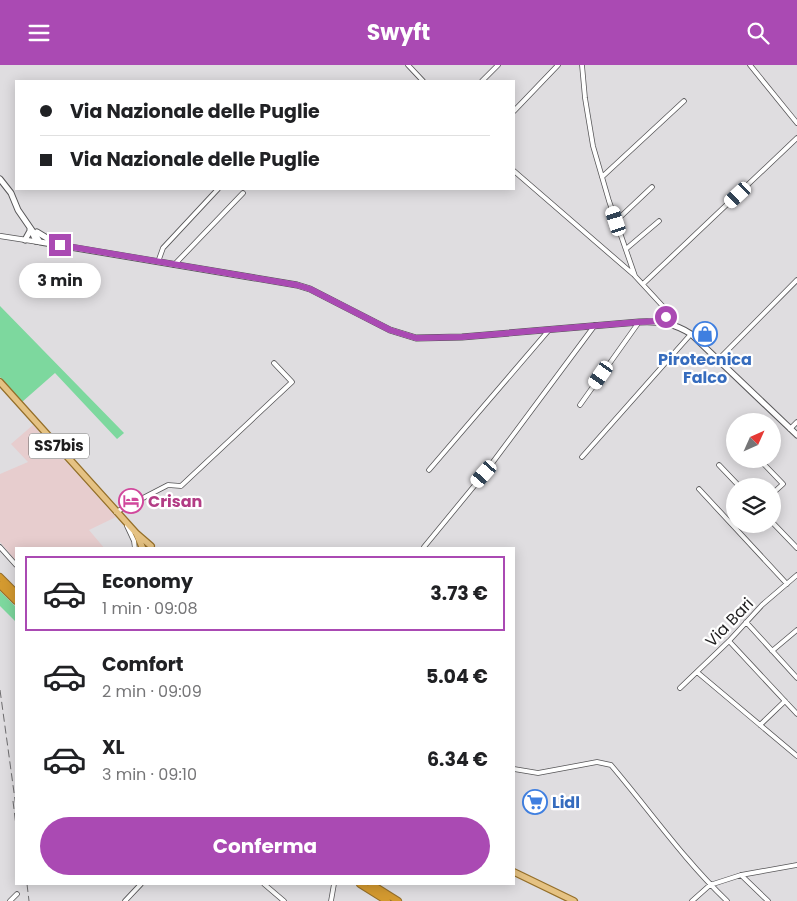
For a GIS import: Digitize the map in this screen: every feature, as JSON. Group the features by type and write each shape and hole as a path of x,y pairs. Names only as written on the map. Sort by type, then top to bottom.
{"highway":[{"path":"0,577 15,592"},
{"path":"0,585 15,600"},
{"path":"362,885 387,901"},
{"path":"373,885 398,901"}],"main road":[{"path":"0,179 11,193 18,210 38,242 303,287 390,330 416,338 462,337 659,321 678,326 691,334 797,435"},
{"path":"25,240 30,227"},
{"path":"30,227 60,245"},
{"name":"SS7bis","path":"0,382 116,512 136,533 153,547"},
{"name":"SS7bis","path":"136,533 142,547"},
{"path":"515,872 574,901"}],"street":[{"path":"408,65 422,80"},
{"path":"483,80 498,65"},
{"path":"515,110 558,65"},
{"path":"582,65 593,146 635,276"},
{"path":"750,65 797,123"},
{"path":"602,177 684,101"},
{"path":"643,284 797,138"},
{"path":"515,172 635,276 678,326"},
{"path":"616,221 652,187"},
{"path":"158,262 163,248 217,190"},
{"path":"174,265 243,193"},
{"path":"626,249 659,221"},
{"path":"0,236 38,242"},
{"path":"718,360 797,279"},
{"path":"659,321 669,316"},
{"path":"580,405 639,322"},
{"path":"424,547 484,474 595,325"},
{"path":"429,470 549,330"},
{"path":"582,457 691,334"},
{"path":"116,512 168,485 181,485 292,382 274,363"},
{"path":"790,429 797,422"},
{"path":"719,465 731,478"},
{"path":"768,468 777,478"},
{"path":"699,489 787,583"},
{"path":"122,518 132,536 135,547"},
{"path":"781,531 797,547"},
{"path":"0,547 15,564"},
{"name":"Via Bari","path":"680,688 730,641 762,605 796,577"},
{"path":"746,622 797,678"},
{"path":"772,651 797,630"},
{"path":"730,641 797,714"},
{"path":"697,672 797,756"},
{"path":"760,725 785,701"},
{"path":"515,769 538,773 597,762 611,765 710,885 727,901"},
{"path":"692,901 710,885 741,875 797,865"},
{"path":"741,875 768,901"},
{"path":"125,901 140,885"},
{"path":"265,885 284,901"},
{"path":"331,901 334,885"},
{"path":"10,901 17,894"}],"shaded area":[{"path":"33,425 116,517 89,530 103,547 15,547 15,560 0,542 0,474 28,462 11,444"}],"green space":[{"path":"0,306 124,433 117,439 55,373 22,402 0,377"},
{"path":"0,591 15,606 15,621 0,606"}],"railway":[{"path":"0,690 15,800"},
{"path":"13,801 15,818"},
{"path":"27,885 29,901"}],"place":[{"name":"Pirotecnica Falco","path":"705,334"},
{"name":"Crisan","path":"131,501"},
{"name":"Lidl","path":"535,802"}],"route":[{"path":"60,245 297,285 310,289 390,330 416,338 462,337 659,321 666,317"}]}
